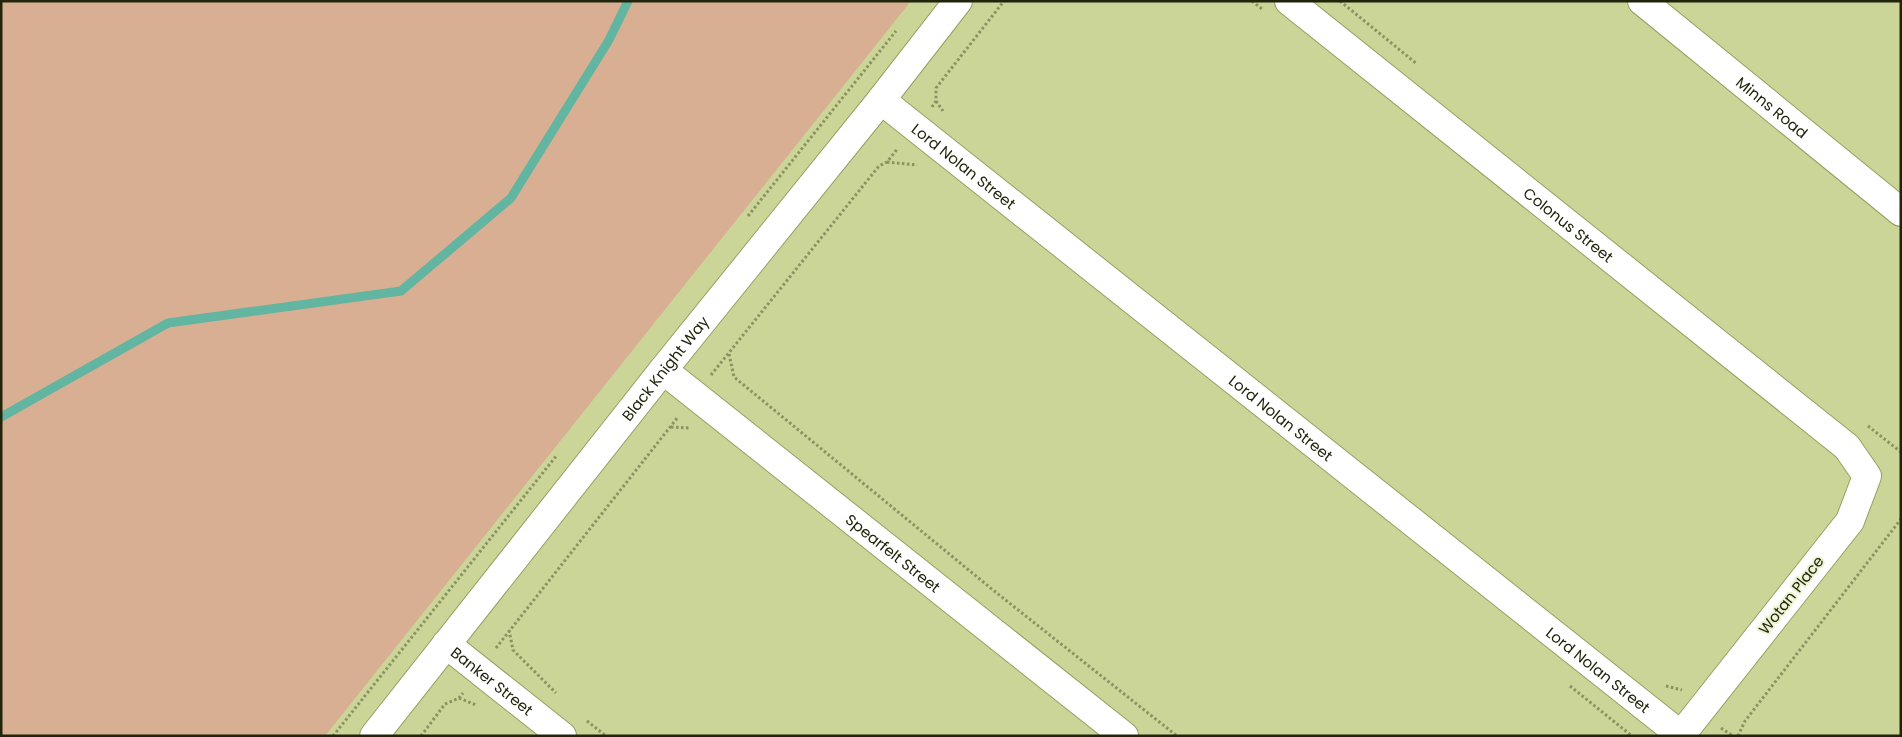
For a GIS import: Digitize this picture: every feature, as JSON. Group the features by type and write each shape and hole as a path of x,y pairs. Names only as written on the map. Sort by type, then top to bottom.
{"street":[{"name":"Black Knight Way","path":"374,736 958,1"},
{"name":"Minns Road","path":"1642,1 1901,212"},
{"name":"Colonus Street","path":"1278,7 1847,446"},
{"name":"Lord Nolan Street","path":"881,100 1681,736"},
{"name":"Spearfelt Street","path":"663,370 1124,736"},
{"name":"Wotan Place","path":"1681,736 1850,521 1867,476 1847,446"},
{"name":"Banker Street","path":"446,644 562,736"}],"path":[{"path":"946,117 936,101 936,88 1004,1"},
{"path":"1252,1 1278,7"},
{"path":"421,736 445,704 460,698 509,630 695,395 879,166 887,162 936,101"},
{"path":"729,353 734,377 993,590 1177,736"},
{"path":"1738,736 1745,721 1901,520"},
{"path":"509,630 513,650 559,696"},
{"path":"1659,685 1683,690"},
{"path":"586,720 606,736"}],"shaded area":[{"path":"1,1 911,1 325,736 1,736"}],"waterway":[{"path":"1,417 168,323 401,291 511,198 609,40 628,1"}]}
